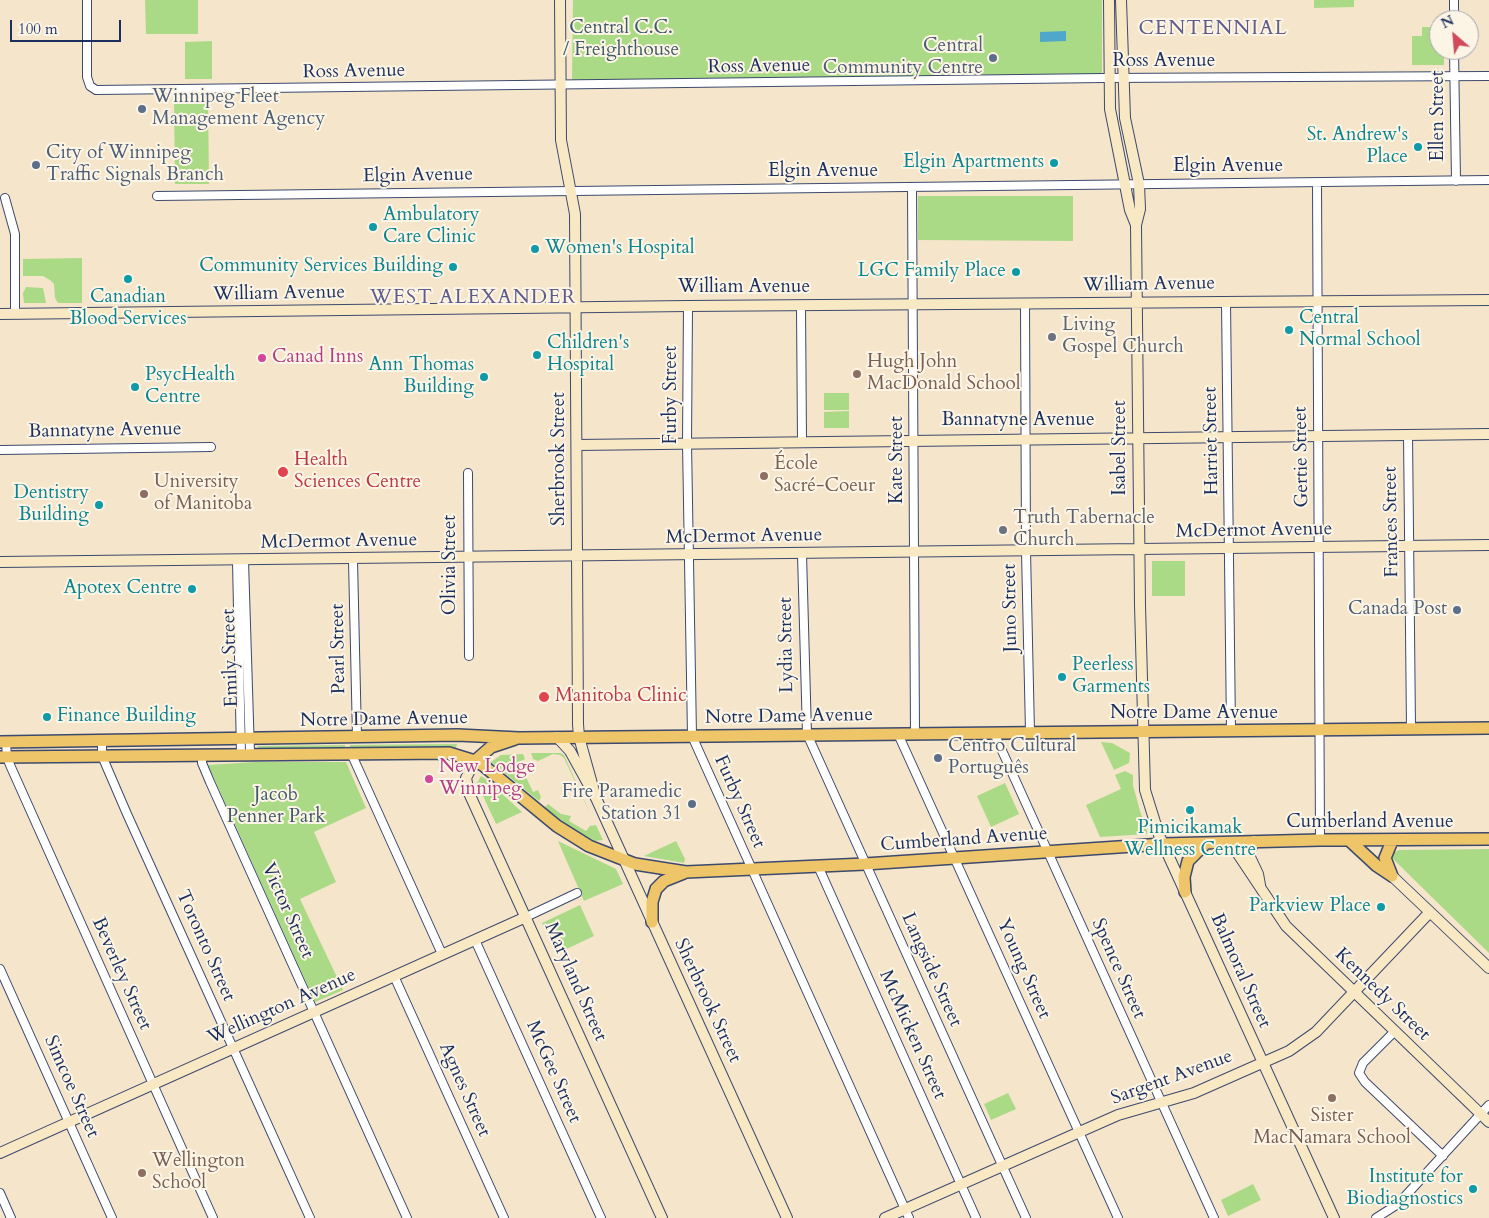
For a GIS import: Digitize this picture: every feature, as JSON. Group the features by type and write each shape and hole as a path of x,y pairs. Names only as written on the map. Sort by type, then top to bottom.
{"main road":[{"name":"Notre Dame Avenue","path":"3,742 477,735 519,738 1489,728"},
{"path":"475,761 491,747 519,738"},
{"name":"Notre Dame Avenue","path":"3,757 435,752 449,753 475,761"},
{"name":"Cumberland Avenue","path":"475,761 499,777 565,832 597,850 624,860 656,868 686,872 865,864 1164,844 1254,841 1489,839"},
{"path":"1350,840 1377,866 1392,876"},
{"path":"1392,841 1385,858 1392,876"},
{"path":"1185,892 1184,877 1188,860 1206,843"},
{"path":"652,922 652,902 658,886 668,879 686,872"}],"street":[{"name":"Ross Avenue","path":"87,0 87,77 91,87 96,90 1110,78 1489,76"},
{"name":"Sherbrook Street","path":"560,0 562,145 575,214 579,737 596,798"},
{"name":"Isabel Street","path":"1109,0 1113,131 1130,210 1136,225"},
{"name":"Isabel Street","path":"1121,0 1126,131 1139,184 1140,209 1136,225 1142,732"},
{"name":"Ellen Street","path":"1454,60 1456,181"},
{"name":"Elgin Avenue","path":"157,196 1489,180"},
{"name":"Gertie Street","path":"1317,183 1321,730 1320,840"},
{"name":"Kate Street","path":"912,187 915,733"},
{"path":"5,198 15,234 14,314"},
{"name":"William Avenue","path":"0,314 688,306 1489,300"},
{"name":"Harriet Street","path":"1226,302 1231,731"},
{"name":"Juno Street","path":"1025,304 1026,552 1030,732"},
{"name":"Furby Street","path":"688,306 692,736 907,1214"},
{"path":"801,306 802,441"},
{"name":"Frances Street","path":"1408,434 1411,728"},
{"name":"Bannatyne Avenue","path":"577,445 1489,434"},
{"name":"Bannatyne Avenue","path":"0,450 211,446"},
{"name":"Olivia Street","path":"468,473 469,656"},
{"name":"McDermot Avenue","path":"0,562 353,560 1489,545"},
{"name":"Lydia Street","path":"802,554 807,734"},
{"name":"Pearl Street","path":"353,560 357,737"},
{"name":"Emily Street","path":"241,561 246,753"},
{"name":"Spence Street","path":"994,732 1214,1218"},
{"name":"Balmoral Street","path":"1142,732 1146,799 1185,892 1334,1218"},
{"name":"Langside Street","path":"807,734 1026,1218"},
{"name":"Young Street","path":"898,734 1118,1218"},
{"name":"Sherbrook Street","path":"557,737 570,751 596,798 787,1218"},
{"name":"Toronto Street","path":"102,740 102,756 310,1218"},
{"name":"Beverley Street","path":"3,742 3,757 213,1218"},
{"path":"351,753 442,954"},
{"name":"Victor Street","path":"202,754 202,763 210,782 407,1218"},
{"name":"Maryland Street","path":"475,761 466,778 468,789 662,1218"},
{"name":"Kennedy Street","path":"1254,841 1249,855 1258,874 1260,886"},
{"name":"Kennedy Street","path":"1230,842 1260,886 1275,913 1286,926 1489,1122"},
{"name":"McMicken Street","path":"818,866 976,1218"},
{"path":"1392,876 1489,968"},
{"name":"Wellington Avenue","path":"0,1153 577,893"},
{"name":"Sargent Avenue","path":"885,1218 907,1214 960,1185 1118,1115 1162,1103 1214,1084 1302,1044 1430,912"},
{"name":"McGee Street","path":"475,940 601,1218"},
{"name":"Simcoe Street","path":"0,970 112,1218"},
{"name":"Agnes Street","path":"394,976 504,1218"},
{"path":"1394,1032 1364,1063 1359,1073 1365,1082 1443,1156"},
{"path":"1376,1218 1398,1204 1489,1105"},
{"path":"0,1193 11,1218"}],"green space":[{"path":"145,0 198,0 198,34 146,34"},
{"name":"Central C.C. / Freighthouse","path":"573,0 1102,0 1102,75 572,80"},
{"path":"1314,0 1354,0 1354,7 1314,8"},
{"path":"1422,27 1429,27 1429,60 1444,60 1444,65 1412,65 1412,36 1422,36"},
{"path":"212,41 212,79 185,79 185,42"},
{"path":"208,100 209,184 175,184 174,101"},
{"path":"918,196 1073,196 1073,241 918,240"},
{"path":"82,258 82,303 58,303 55,298 54,284 50,280 43,276 23,276 23,259"},
{"path":"26,287 43,288 46,303 24,303 23,293"},
{"path":"824,393 849,393 849,410 824,410"},
{"path":"849,411 849,428 824,428 824,412"},
{"path":"1152,561 1185,561 1185,596 1152,596"},
{"path":"1101,742 1112,743 1130,753 1129,763 1114,770"},
{"path":"457,744 456,748 350,748 350,745"},
{"path":"345,745 345,747 258,749 258,746"},
{"path":"531,753 560,753 564,755 592,818 564,758 553,754 538,761 533,759"},
{"path":"523,754 525,759 519,762 533,792 538,790 541,797 539,801 491,762 501,755"},
{"name":"Jacob Penner Park","path":"255,762 346,762 366,808 314,832 336,882 300,899 343,990 315,1002 208,765"},
{"path":"1125,771 1133,775 1133,785 1148,834 1100,837 1086,805 1121,789 1115,775"},
{"path":"481,776 522,812 496,824 477,783"},
{"path":"1005,783 1019,814 991,827 977,796"},
{"path":"548,804 561,814 571,816 569,821 586,831 590,826 596,825 603,840 595,841 575,830 546,810 545,807"},
{"path":"558,841 616,869 623,884 584,901"},
{"path":"676,841 685,859 684,863 644,856"},
{"path":"1489,849 1489,953 1392,858 1393,853 1399,850"},
{"path":"580,905 594,936 556,954 542,923"},
{"path":"1008,1093 1016,1109 991,1120 984,1104"},
{"path":"1253,1184 1261,1200 1228,1216 1221,1200"}],"water":[{"path":"1066,31 1066,41 1040,42 1040,32"}],"place":[{"name":"Central Community Centre","path":"993,58"},
{"name":"Winnipeg Fleet Management Agency","path":"142,109"},
{"name":"St. Andrew's Place","path":"1418,147"},
{"name":"Elgin Apartments","path":"1054,163"},
{"name":"City of Winnipeg Traffic Signals Branch","path":"36,165"},
{"name":"Ambulatory Care Clinic","path":"373,227"},
{"name":"Women's Hospital","path":"535,249"},
{"name":"Community Services Building","path":"453,267"},
{"name":"LGC Family Place","path":"1016,272"},
{"name":"Canadian Blood Services","path":"128,279"},
{"name":"Central Normal School","path":"1289,330"},
{"name":"Living Gospel Church","path":"1052,337"},
{"name":"Children's Hospital","path":"537,355"},
{"name":"Canad Inns","path":"262,358"},
{"name":"Hugh John MacDonald School","path":"857,374"},
{"name":"Ann Thomas Building","path":"484,377"},
{"name":"PsycHealth Centre","path":"135,387"},
{"name":"Health Sciences Centre","path":"283,472"},
{"name":"École Sacré-Coeur","path":"764,476"},
{"name":"University of Manitoba","path":"144,494"},
{"name":"Dentistry Building","path":"99,505"},
{"name":"Truth Tabernacle Church","path":"1003,530"},
{"name":"Apotex Centre","path":"192,589"},
{"name":"Canada Post","path":"1457,610"},
{"name":"Peerless Garments","path":"1062,677"},
{"name":"Manitoba Clinic","path":"544,697"},
{"name":"Finance Building","path":"47,717"},
{"name":"Centro Cultural Português","path":"938,758"},
{"name":"New Lodge Winnipeg","path":"429,779"},
{"name":"Fire Paramedic Station 31","path":"692,804"},
{"name":"Pimicikamak Wellness Centre","path":"1190,810"},
{"name":"Parkview Place","path":"1381,907"},
{"name":"Sister MacNamara School","path":"1332,1098"},
{"name":"Wellington School","path":"142,1173"},
{"name":"Institute for Biodiagnostics","path":"1473,1189"}],"district":[{"name":"CENTENNIAL","path":"1213,29"},
{"name":"WEST ALEXANDER","path":"473,298"}]}
